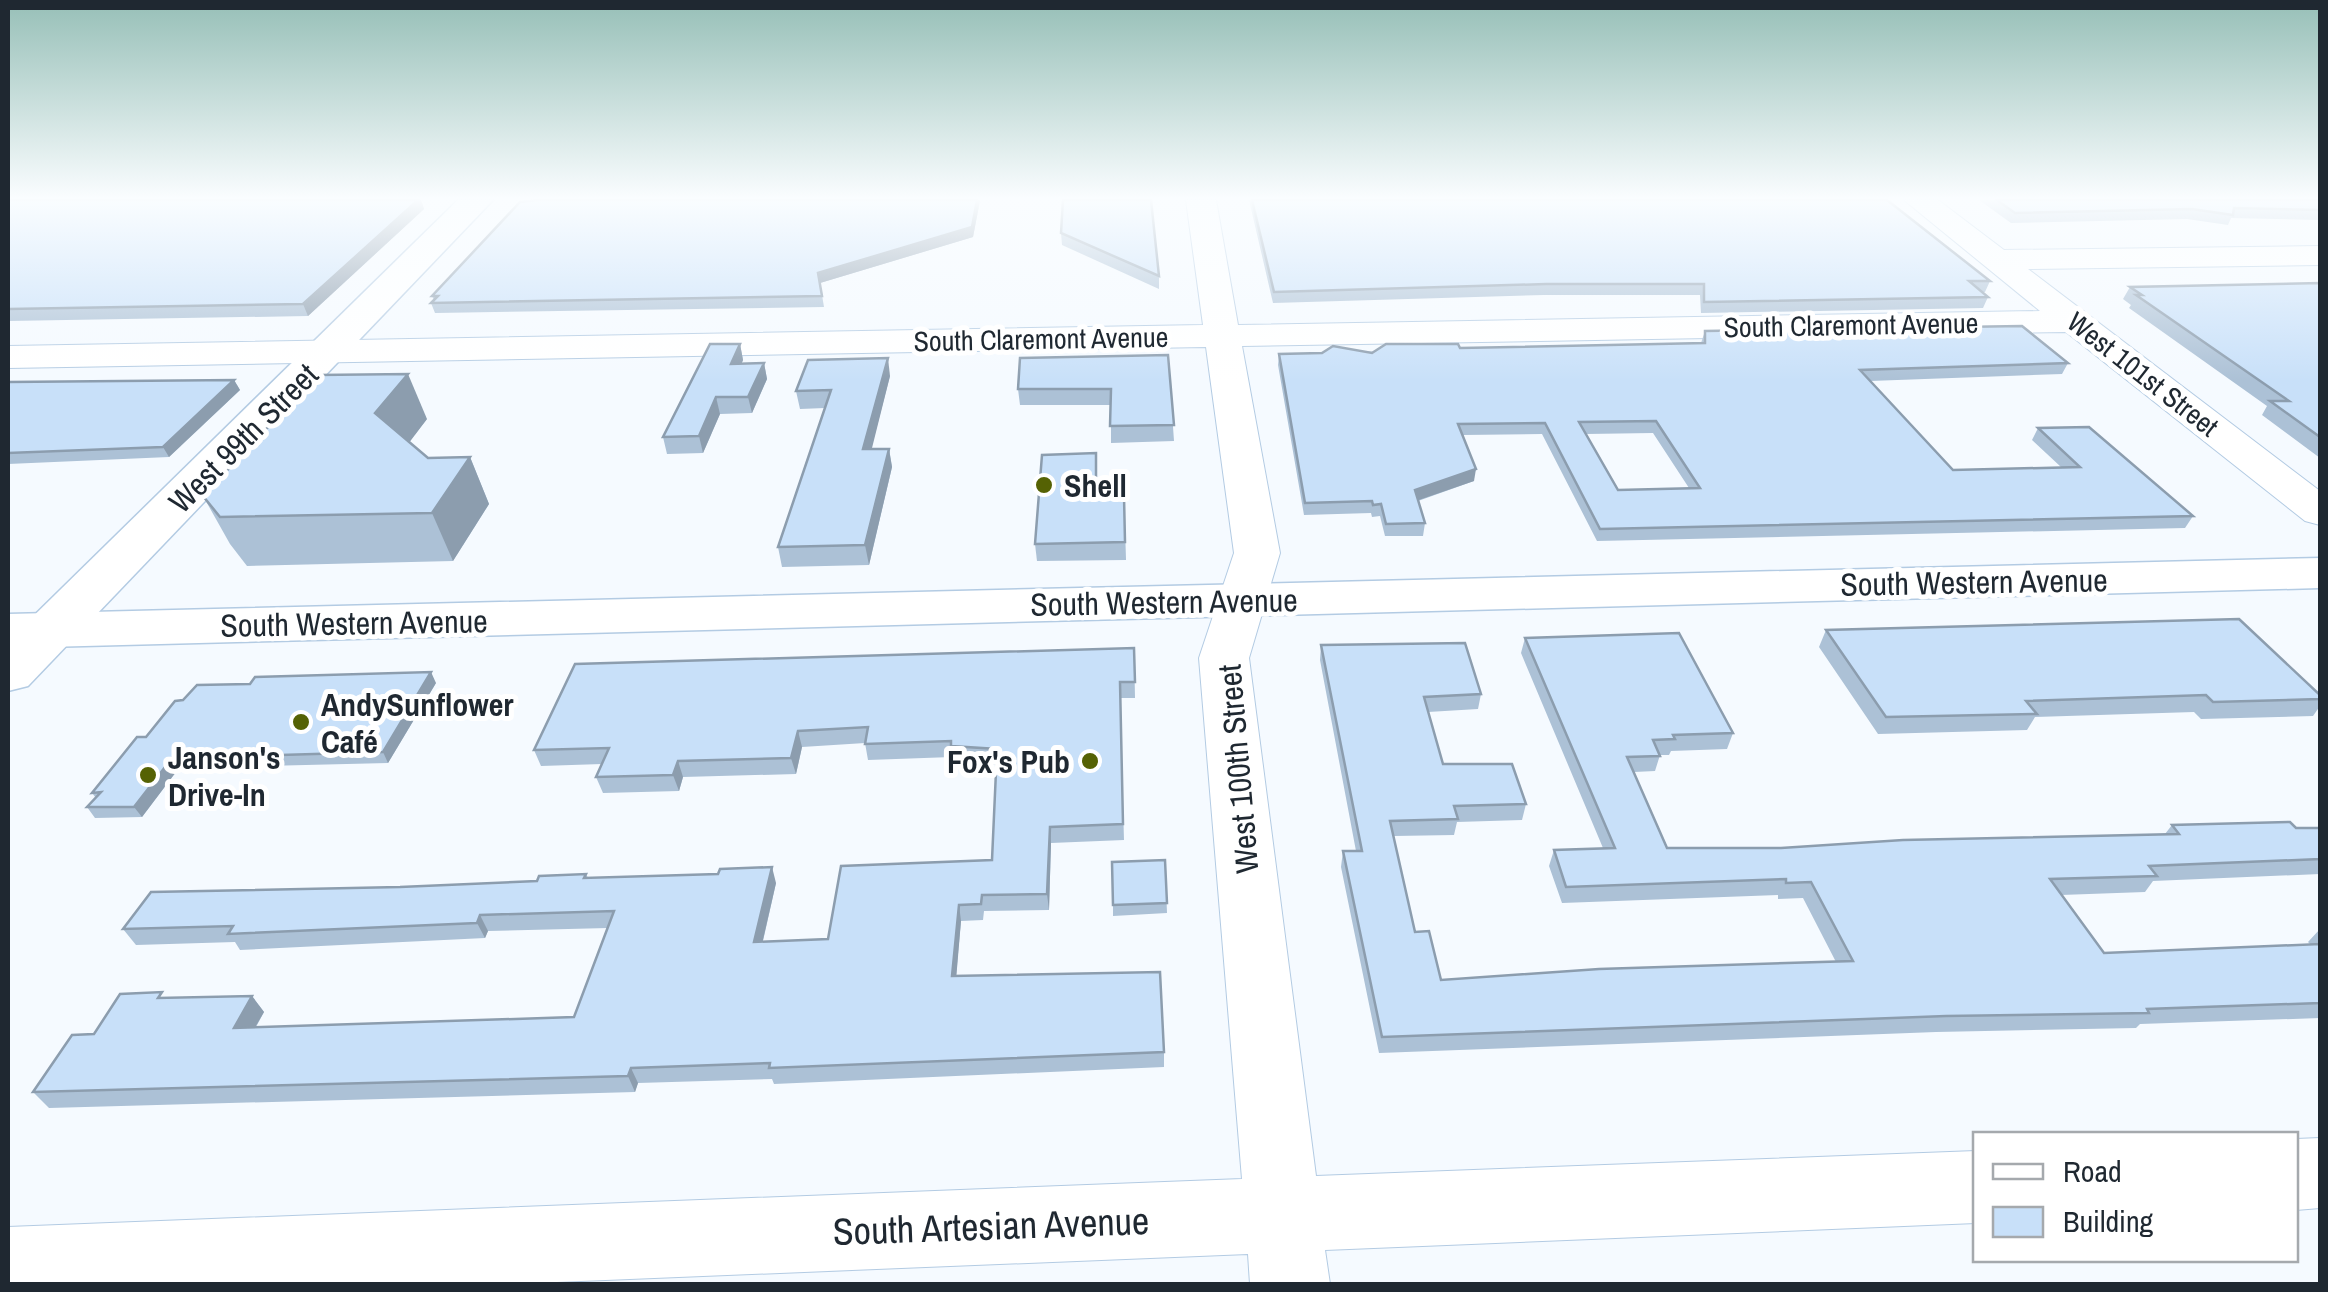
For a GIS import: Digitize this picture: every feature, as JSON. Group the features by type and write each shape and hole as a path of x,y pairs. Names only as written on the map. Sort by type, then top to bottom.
{"main road":[{"name":"West 99th Street","path":"8,674 29,631 330,351 418,260"},
{"name":"South Western Avenue","path":"29,631 2320,573"}],"street":[{"name":"West 100th Street","path":"1210,260 1257,553 1224,658 1287,1250"},
{"name":"West 101st Street","path":"1995,260 2320,512"},
{"name":"South Claremont Avenue","path":"8,357 2074,321"},
{"name":"South Artesian Avenue","path":"8,1266 1287,1250 1973,1187"}],"building":[{"path":"8,260 351,260 303,304 8,309"},
{"path":"465,260 861,260 818,273 822,296 431,303 438,296 432,296"},
{"path":"1123,260 1157,260 1159,276"},
{"path":"1266,260 1964,260 1990,281 1969,281 1988,297 1704,302 1704,284 1274,292"},
{"path":"2320,283 2320,437 2270,401 2289,401 2136,295 2142,295 2130,287"},
{"path":"2022,326 2068,363 1860,370 1953,470 2080,467 2038,428 2089,427 2193,516 1600,529 1545,423 1458,424 1476,469 1415,490 1425,523 1386,524 1381,504 1373,505 1372,501 1305,503 1279,354 1322,353 1333,346 1372,353 1386,344 1458,344 1460,348 1705,343 1705,331","holes":["1656,421 1700,488 1618,490 1579,422"]},
{"path":"710,344 740,344 731,364 764,363 748,397 716,397 699,436 663,437"},
{"path":"1168,355 1174,425 1110,426 1111,389 1018,389 1020,358"},
{"path":"888,358 863,449 889,449 865,545 778,547 831,390 796,391 808,360"},
{"path":"408,374 375,413 428,458 470,457 432,513 220,517 203,496 317,375"},
{"path":"234,380 163,447 8,453 8,382"},
{"path":"1096,453 1096,497 1124,496 1125,542 1035,544 1042,455"},
{"path":"2239,619 2320,699 2213,702 2206,695 2026,701 2037,714 1886,717 1826,630"},
{"path":"1679,633 1733,733 1673,735 1675,739 1653,740 1660,756 1627,757 1667,848 1781,848 1903,840 2179,834 2172,825 2290,822 2296,828 2320,828 2320,859 2149,866 2157,876 2050,879 2104,953 2320,944 2320,1003 2147,1009 2149,1013 1946,1016 1382,1037 1343,851 1362,851 1321,645 1465,643 1481,694 1424,697 1443,764 1512,764 1526,804 1454,806 1458,819 1390,821 1415,932 1429,931 1441,980 1599,969 1853,961 1811,882 1786,883 1786,879 1566,887 1554,850 1615,848 1525,638"},
{"path":"1134,648 1135,682 1120,682 1123,824 1050,827 1047,894 982,895 981,904 959,905 952,976 1160,972 1164,1052 769,1068 770,1063 631,1068 628,1076 33,1092 72,1035 94,1034 120,994 162,992 158,998 252,996 234,1028 574,1017 614,911 480,915 477,923 228,934 233,926 123,929 151,892 400,887 537,881 539,876 586,874 584,878 718,874 720,869 772,867 754,942 828,939 841,866 992,860 997,749 951,746 951,741 865,744 868,727 798,731 791,758 678,761 673,775 596,777 609,748 534,750 575,664"},
{"path":"431,672 383,752 172,758 134,807 87,807 101,792 92,793 137,737 146,737 175,701 183,700 197,685 250,684 255,677"},
{"path":"1165,860 1167,903 1113,905 1112,862"}],"place":[{"name":"Shell","path":"1044,485"},
{"name":"AndySunflower Café","path":"301,722"},
{"name":"Fox's Pub","path":"1090,761"},
{"name":"Janson's Drive-In","path":"148,775"}]}
